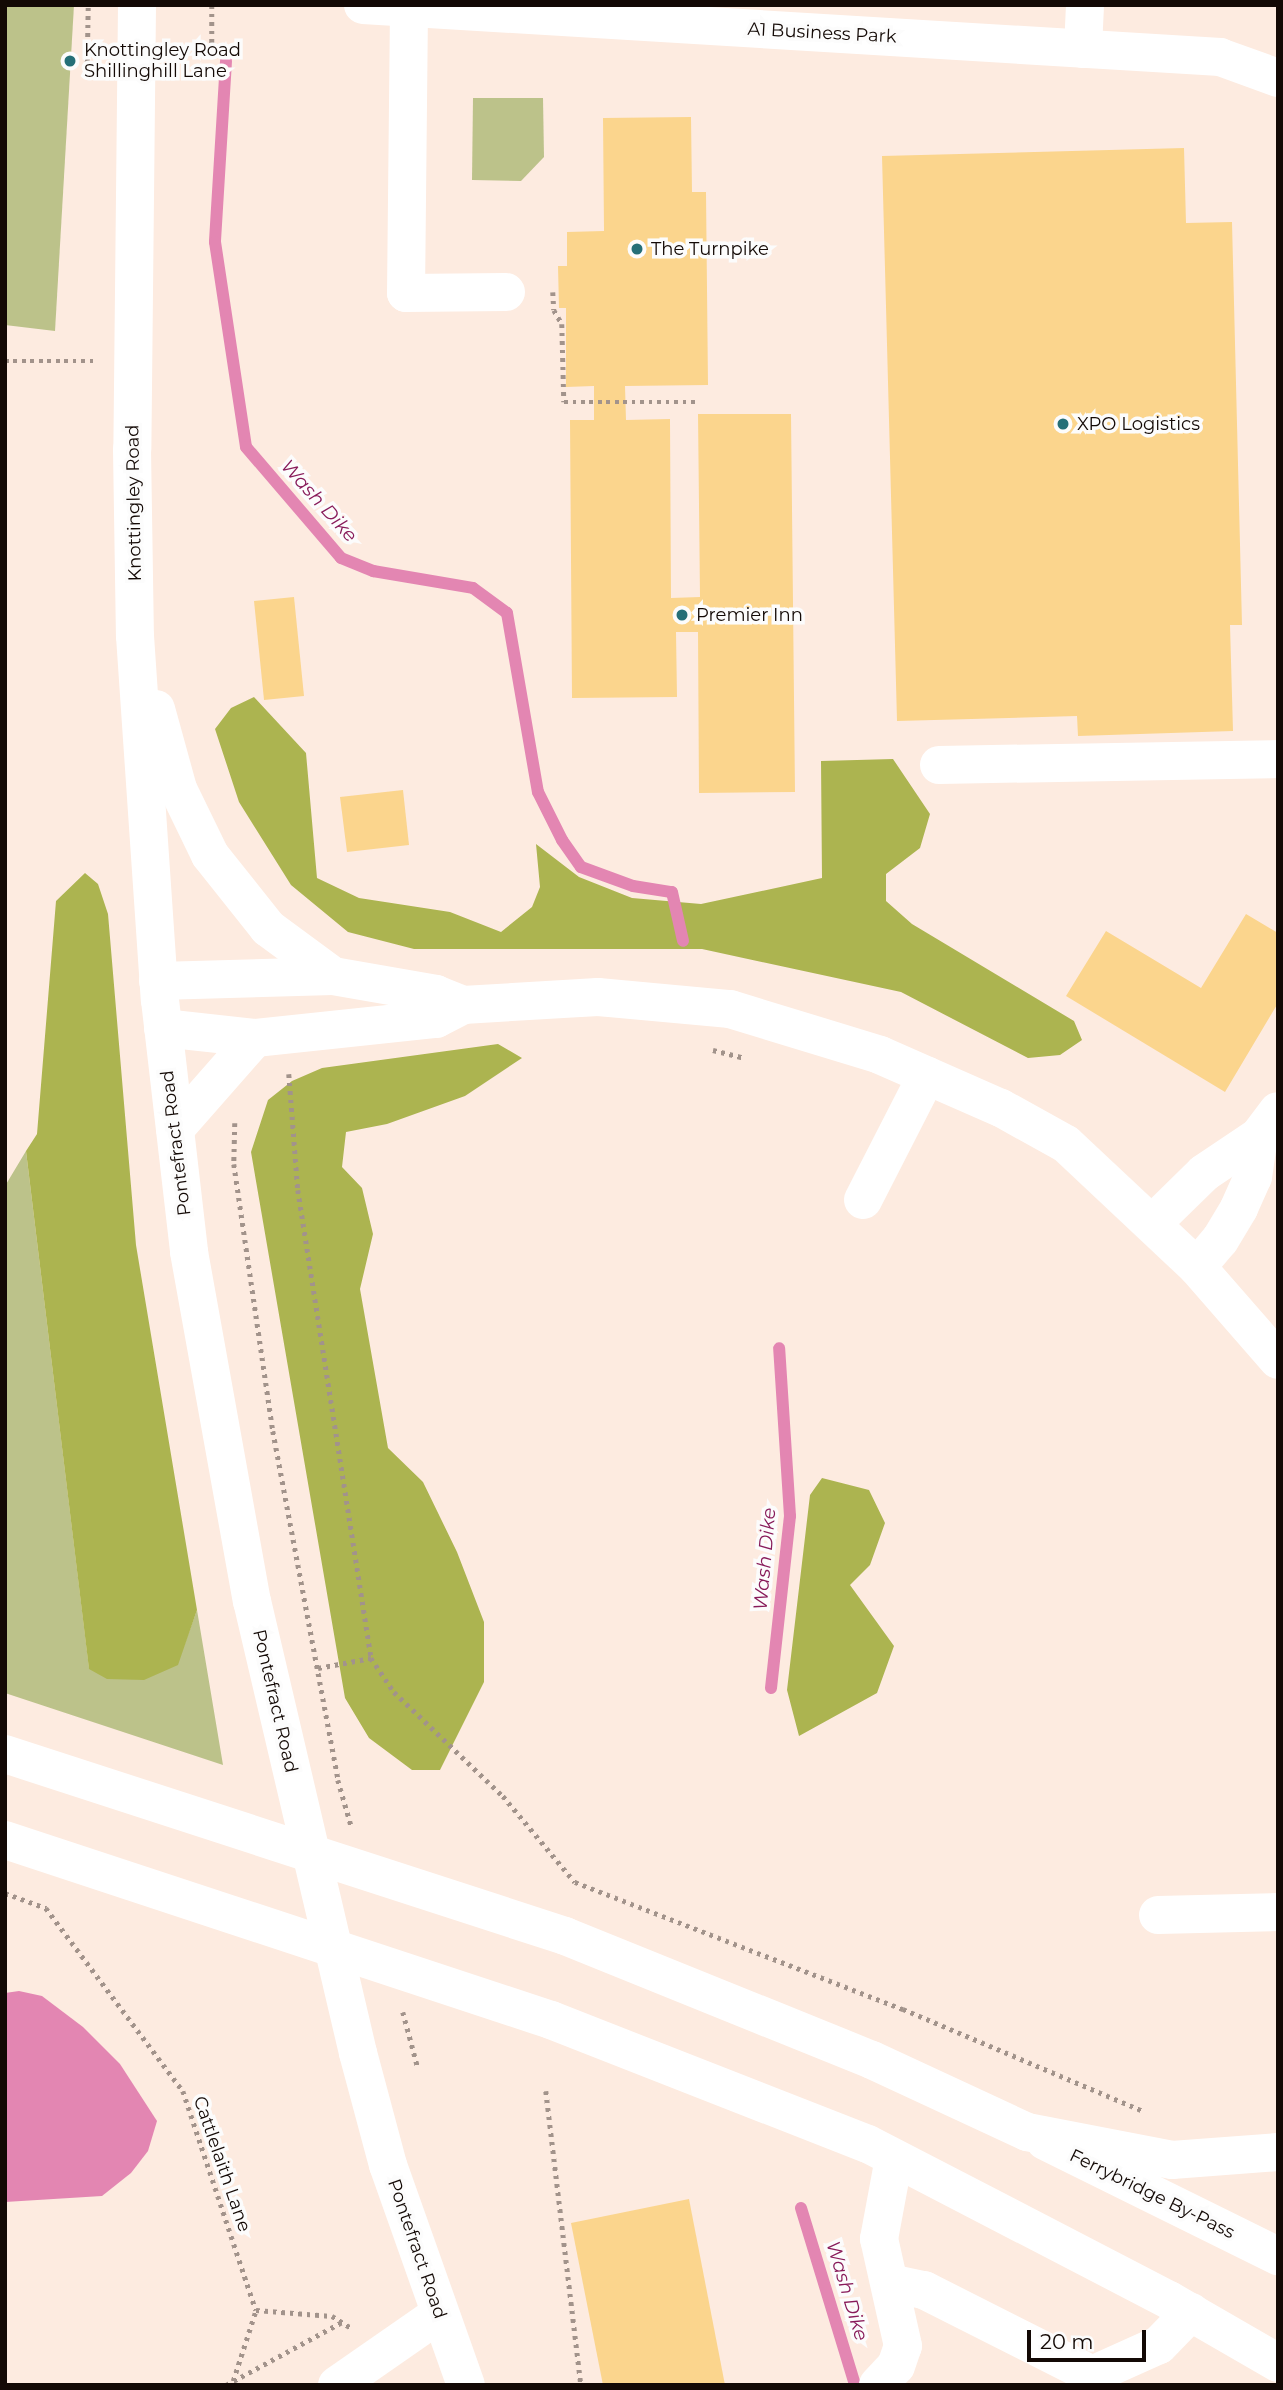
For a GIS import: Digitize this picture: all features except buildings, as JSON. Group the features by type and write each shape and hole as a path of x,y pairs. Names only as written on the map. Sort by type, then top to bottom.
{"main road":[{"name":"Knottingley Road","path":"137,5 133,361 135,636 160,1003"},
{"name":"A1 Business Park","path":"363,5 1220,58 1278,78"},
{"path":"1083,49 1085,5"},
{"path":"409,8 406,293 506,292"},
{"path":"135,636 178,789 211,855 268,928 333,976"},
{"path":"939,765 1278,759"},
{"path":"160,1003 333,976 436,993 463,1005"},
{"path":"160,1003 255,1038 436,1019 463,1005 598,997 730,1009 880,1055 1066,1144 1197,1266 1278,1360"},
{"name":"Pontefract Road","path":"160,1003 190,1252 247,1574 358,2053 388,2165 439,2314 459,2383"},
{"path":"175,1129 255,1038"},
{"path":"863,1200 927,1076"},
{"path":"1153,1223 1203,1173 1268,1124"},
{"path":"1197,1266 1220,1240 1239,1208 1253,1177 1268,1124"},
{"path":"5,1754 565,1936 872,2060 1027,2132 1172,2160 1278,2152"},
{"path":"5,1840 551,2020 894,2158 1191,2312 1278,2363"},
{"path":"1158,1915 1278,1912"},
{"name":"Ferrybridge By-Pass","path":"1027,2132 1278,2256"},
{"path":"878,2385 896,2366 903,2346 879,2239 894,2158"},
{"path":"890,2283 924,2290 1092,2375 1159,2345 1191,2312"},
{"path":"337,2385 439,2314"}],"path":[{"path":"87,62 88,5"},
{"path":"212,5 212,50"},
{"path":"558,292 553,292 554,310 562,324 564,402 695,402"},
{"path":"5,361 133,361"},
{"path":"702,1048 754,1060"},
{"path":"289,1068 298,1190 371,1658 394,1692 503,1796 575,1882 903,2009 1156,2117"},
{"path":"235,1115 234,1164 270,1404 338,1780"},
{"path":"318,1668 371,1658"},
{"name":"Cattlelaith Lane","path":"5,1893 46,1908 183,2091 256,2310"},
{"path":"546,2091 581,2385"},
{"path":"233,2381 256,2310 332,2316 352,2329 369,2362"},
{"path":"226,2385 342,2322"}],"green space":[{"path":"5,5 74,5 55,331 5,325"},
{"path":"473,98 543,98 544,157 521,181 472,180"},
{"path":"254,697 306,753 317,878 359,898 450,912 501,932 532,907 540,887 536,844 579,877 632,898 701,904 822,878 821,761 893,759 930,814 920,848 886,874 886,901 912,924 1074,1021 1082,1040 1060,1055 1028,1058 901,992 702,949 414,949 348,932 291,885 239,802 215,729 231,708"},
{"path":"85,873 98,884 108,914 136,1245 197,1610 178,1665 144,1680 107,1679 89,1669 26,1151 37,1134 56,901"},
{"path":"498,1044 522,1058 465,1096 387,1124 346,1132 342,1167 362,1188 373,1234 360,1289 388,1448 423,1482 457,1552 484,1622 484,1682 440,1770 412,1770 369,1738 345,1698 251,1152 268,1100 292,1081 322,1068"},
{"path":"26,1151 89,1668 177,1665 197,1610 223,1765 5,1693 5,1186"},
{"path":"822,1478 869,1490 885,1523 870,1565 850,1585 894,1646 877,1693 799,1736 787,1690 810,1495"}],"shaded area":[{"path":"19,1991 42,1996 83,2027 120,2064 157,2121 148,2151 131,2173 102,2196 5,2202 5,1993"}],"waterway":[{"name":"Wash Dike","path":"226,61 215,242 246,447 341,558 373,571 473,588 507,613 538,792 562,840 581,867 633,886 672,892 683,941"},
{"name":"Wash Dike","path":"771,1688 790,1516 779,1348"},
{"name":"Wash Dike","path":"801,2208 855,2385"}],"place":[{"name":"Knottingley Road Shillinghill Lane","path":"70,61"},
{"name":"The Turnpike","path":"637,249"},
{"name":"XPO Logistics","path":"1063,424"},
{"name":"Premier Inn","path":"682,615"}]}
